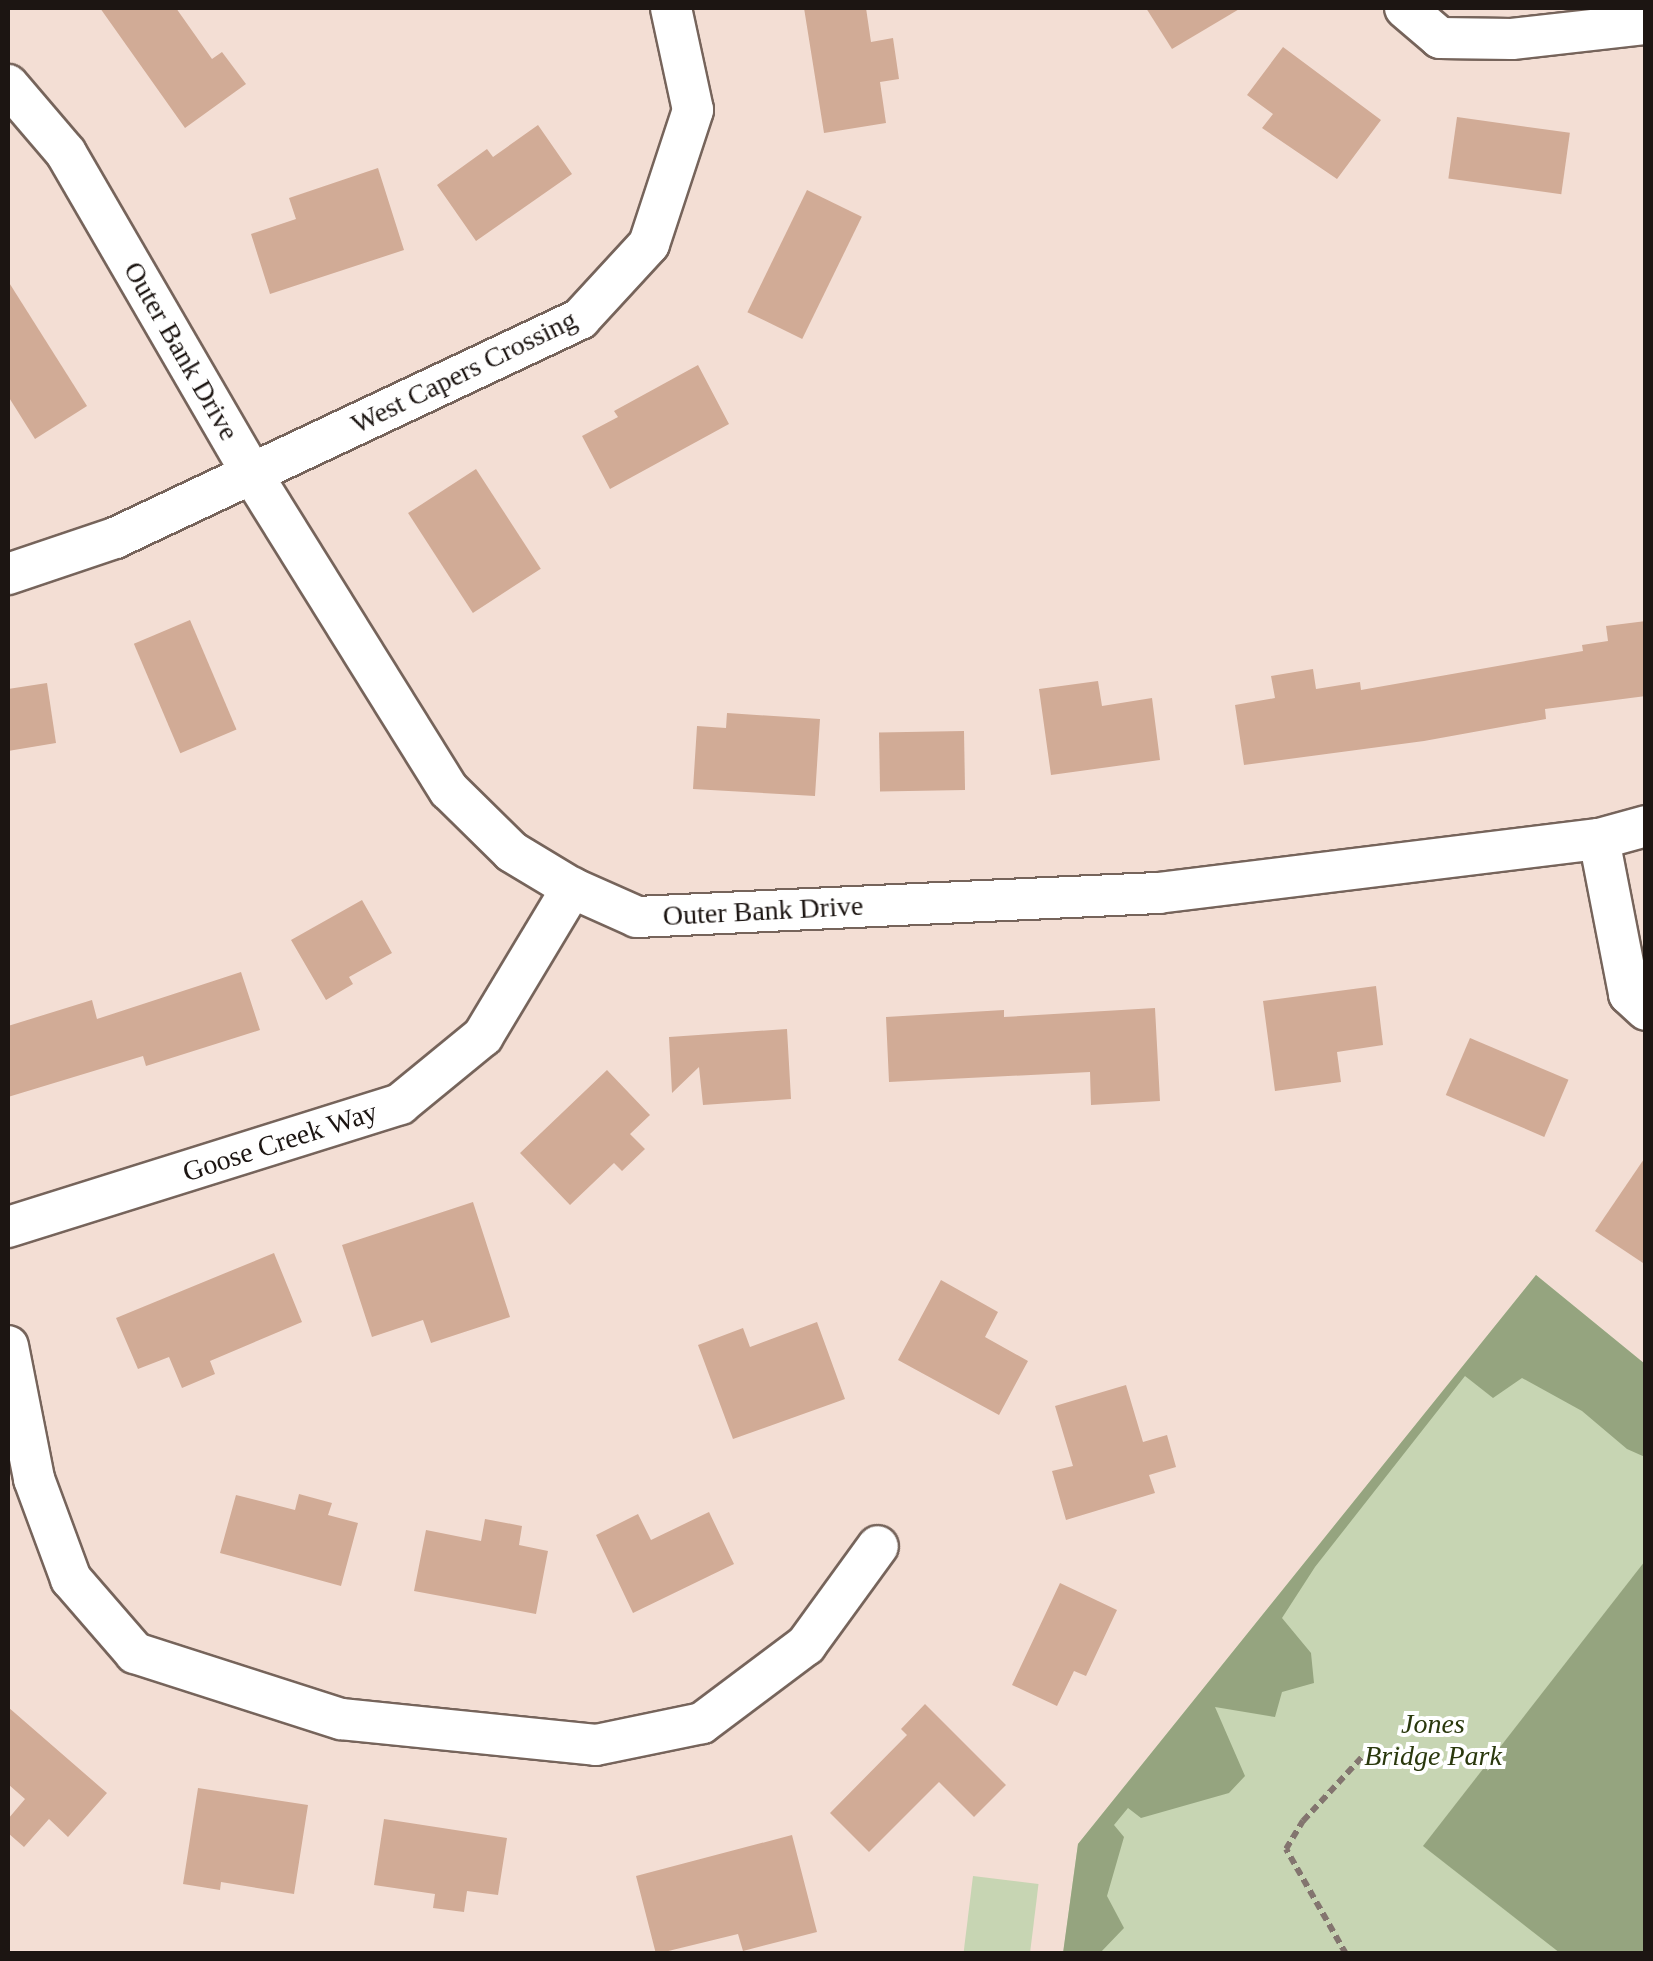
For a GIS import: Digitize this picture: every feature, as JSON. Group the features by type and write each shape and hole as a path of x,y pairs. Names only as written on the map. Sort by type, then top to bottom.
{"street":[{"name":"West Capers Crossing","path":"8,574 115,538 580,319 649,244 693,110 671,8"},
{"path":"1405,8 1440,38 1512,39 1646,24"},
{"name":"Outer Bank Drive","path":"8,85 66,153 252,474 449,790 512,852 572,888 637,917 1158,894 1599,839 1646,826"},
{"path":"1599,839 1630,994 1646,1010"},
{"name":"Goose Creek Way","path":"8,1227 400,1104 483,1036 572,888"},
{"path":"8,1346 34,1479 72,1579 135,1653 340,1719 596,1745 702,1722 806,1645 878,1546"}],"path":[{"path":"1346,1954 1286,1849 1303,1821 1363,1756"}],"green space":[{"name":"Jones Bridge Park","path":"1536,1275 1645,1364 1645,1953 1063,1954 1078,1844"},
{"path":"1536,1275 1645,1364 1645,1457 1627,1449 1582,1411 1522,1378 1493,1398 1465,1376 1315,1567 1282,1618 1311,1653 1314,1683 1282,1692 1275,1717 1215,1707 1245,1776 1229,1793 1141,1818 1128,1808 1114,1825 1124,1837 1107,1896 1124,1928 1100,1953 1063,1953 1078,1844"},
{"path":"1645,1561 1645,1953 1560,1953 1423,1846"},
{"path":"973,1876 1039,1884 1030,1954 963,1953"}],"building":[{"path":"100,8 176,8 212,59 222,52 246,84 185,128"},
{"path":"804,8 866,8 871,42 893,38 899,79 880,82 886,123 824,133"},
{"path":"1146,8 1241,8 1172,49"},
{"path":"1283,47 1381,120 1337,179 1262,128 1273,114 1247,95"},
{"path":"1457,117 1570,133 1561,194 1448,178"},
{"path":"538,125 572,174 476,241 437,185 487,149 493,157"},
{"path":"378,168 404,250 270,294 251,234 296,219 289,198"},
{"path":"807,190 862,217 802,339 747,312"},
{"path":"8,281 87,406 35,439 8,396"},
{"path":"698,365 729,424 610,489 582,436 618,417 614,411"},
{"path":"476,469 541,569 473,613 408,513"},
{"path":"190,620 236,730 180,753 134,644"},
{"path":"1646,621 1646,696 1545,709 1546,719 1424,741 1244,765 1235,705 1275,698 1271,676 1313,669 1316,689 1360,682 1361,690 1583,651 1582,645 1608,641 1606,626"},
{"path":"1098,681 1102,706 1152,698 1160,760 1051,775 1039,689"},
{"path":"47,683 56,743 8,751 8,689"},
{"path":"727,713 820,719 815,796 693,789 697,726 726,728"},
{"path":"964,731 965,790 880,791 879,732"},
{"path":"362,900 392,953 349,977 353,984 326,1000 291,940"},
{"path":"241,972 260,1030 146,1066 143,1056 8,1097 8,1026 92,1000 97,1019"},
{"path":"1376,986 1383,1045 1337,1052 1341,1082 1275,1091 1263,1001"},
{"path":"1155,1008 1160,1101 1091,1105 1090,1072 889,1082 886,1017 1004,1010 1004,1017"},
{"path":"787,1029 791,1099 703,1105 699,1067 672,1093 669,1037"},
{"path":"1470,1038 1568,1080 1544,1137 1446,1095"},
{"path":"607,1070 650,1115 630,1134 645,1149 622,1171 614,1163 570,1205 520,1153"},
{"path":"1646,1156 1646,1265 1595,1231"},
{"path":"473,1202 510,1317 431,1343 423,1320 372,1337 342,1245"},
{"path":"274,1253 302,1322 210,1361 215,1374 182,1388 169,1357 138,1369 116,1318"},
{"path":"941,1280 998,1312 985,1337 1028,1361 999,1415 898,1360"},
{"path":"817,1322 845,1399 733,1439 698,1345 743,1328 750,1347"},
{"path":"1126,1385 1143,1442 1167,1435 1176,1467 1149,1475 1155,1493 1066,1520 1052,1471 1073,1466 1055,1406"},
{"path":"299,1494 332,1503 328,1515 358,1523 341,1586 220,1553 236,1495 295,1510"},
{"path":"709,1512 734,1564 633,1613 596,1535 638,1514 651,1540"},
{"path":"485,1519 522,1526 519,1545 548,1551 536,1614 414,1591 426,1530 481,1541"},
{"path":"1060,1583 1117,1610 1086,1676 1074,1671 1057,1706 1012,1685"},
{"path":"925,1704 1006,1785 974,1817 939,1782 869,1852 830,1813 907,1735 901,1729"},
{"path":"8,1707 107,1793 68,1837 49,1819 24,1847 8,1833 8,1819 25,1799 8,1784"},
{"path":"198,1788 308,1805 294,1894 221,1882 220,1890 183,1884"},
{"path":"384,1819 507,1838 498,1895 467,1891 464,1912 433,1908 435,1894 374,1885"},
{"path":"792,1835 817,1932 743,1951 738,1934 656,1954 636,1876"}]}
